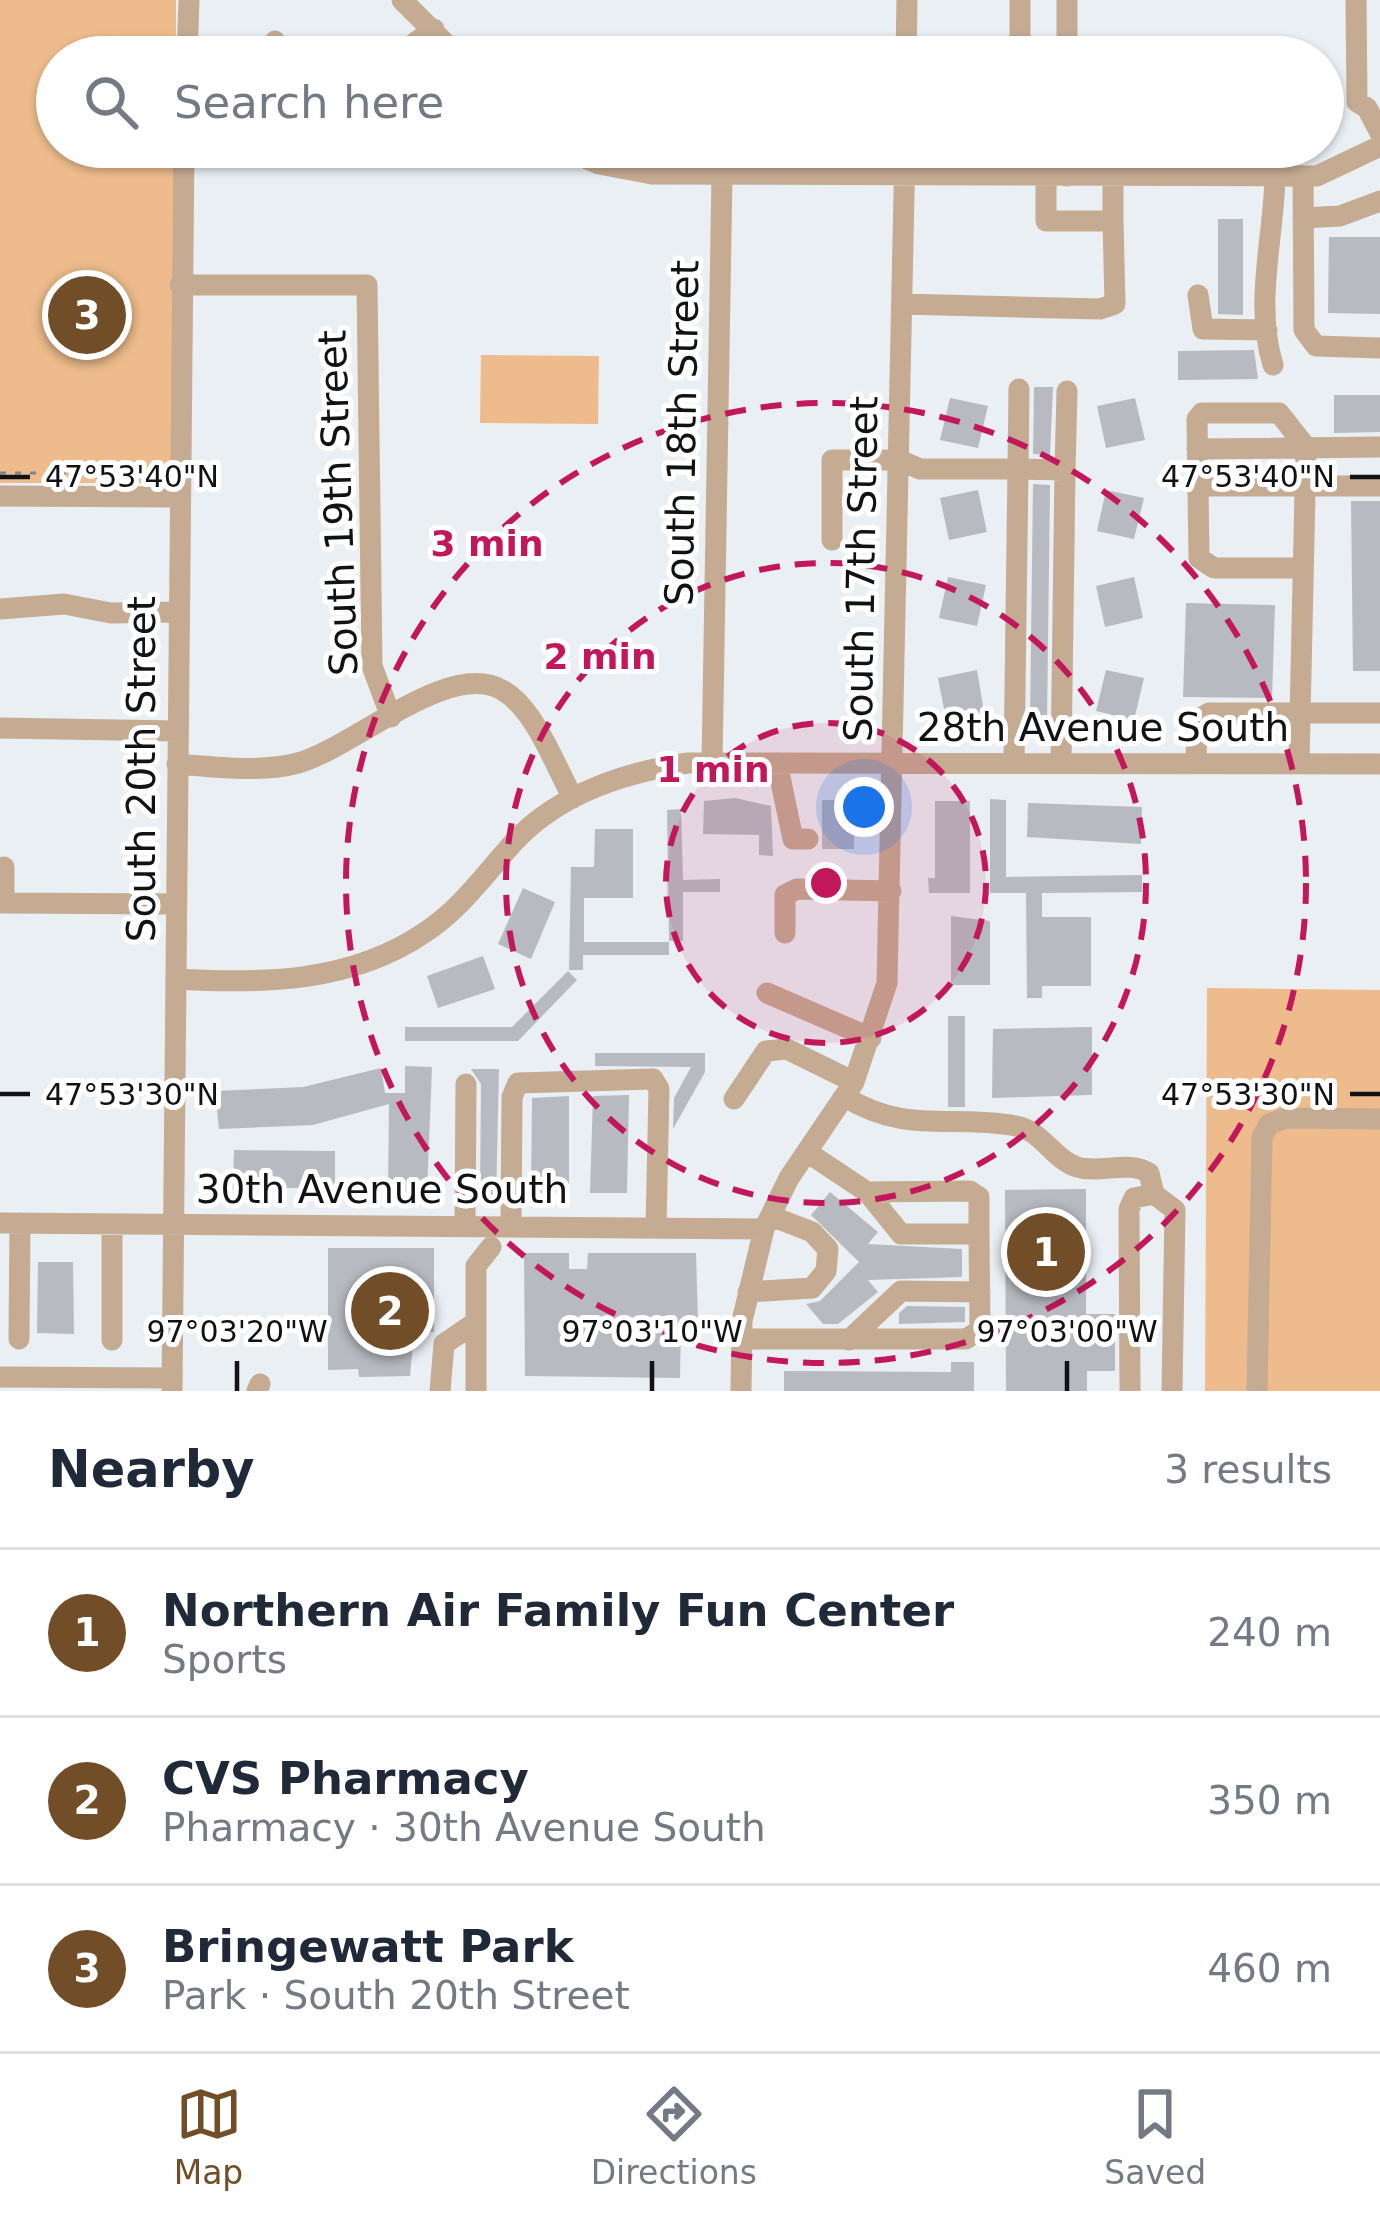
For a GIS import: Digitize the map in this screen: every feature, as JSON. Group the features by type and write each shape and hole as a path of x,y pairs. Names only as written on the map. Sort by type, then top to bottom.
{"street":[{"path":"188,36 189,0"},
{"path":"402,0 441,36"},
{"path":"417,36 444,0"},
{"path":"906,36 907,0"},
{"path":"1020,0 1021,36"},
{"path":"1067,0 1067,36"},
{"path":"1356,0 1357,102 1373,104 1380,134"},
{"path":"1344,165 1380,146"},
{"name":"South 20th Street","path":"172,1385 183,168"},
{"path":"620,168 722,176 1303,176 1332,168"},
{"name":"South 17th Street","path":"741,1391 748,1292 767,1222 850,1090 872,1038 887,982 905,168"},
{"path":"1021,168 1021,175"},
{"path":"1059,168 1046,221 1113,221"},
{"name":"South 18th Street","path":"712,764 722,176"},
{"path":"902,304 1100,308 1115,304 1113,176"},
{"path":"1273,365 1267,330 1267,230 1275,176"},
{"path":"1303,176 1304,330 1316,346 1380,348"},
{"path":"1303,218 1340,216 1380,201"},
{"name":"South 19th Street","path":"180,285 367,285 372,666 392,717"},
{"path":"1198,295 1203,329 1267,330"},
{"path":"1014,763 1019,388"},
{"path":"1061,763 1067,391"},
{"path":"1299,764 1306,447 1279,413 1210,411 1197,419 1198,551 1203,563 1301,568"},
{"path":"1197,448 1380,447"},
{"path":"832,539 832,460 899,460 920,469 1065,470"},
{"path":"1197,486 1380,486"},
{"path":"0,496 179,497"},
{"path":"0,609 64,604 111,613 178,611"},
{"path":"177,764 296,764 462,683 503,690 518,702 573,798"},
{"path":"1196,763 1196,728 1202,716 1380,713"},
{"path":"0,728 176,731"},
{"name":"28th Avenue South","path":"176,979 297,978 353,969 381,957 444,918 516,840 573,798 653,769 894,762 1380,764"},
{"path":"777,763 789,800 793,838 808,839"},
{"path":"4,867 2,903 176,904"},
{"path":"784,932 785,896 797,889 891,890"},
{"path":"767,993 872,1038"},
{"path":"734,1099 766,1051 787,1049 850,1090 873,1115 902,1123 1028,1129 1081,1168 1141,1168 1149,1173 1154,1194 1175,1210 1172,1391"},
{"path":"512,1225 512,1096 518,1084 652,1079 659,1089 656,1227"},
{"path":"465,1224 466,1084"},
{"path":"1257,1391 1259,1162 1266,1129 1286,1118 1380,1119"},
{"path":"807,1152 867,1192 901,1234 979,1234"},
{"path":"742,1340 966,1339 980,1330 979,1197 970,1191 867,1192"},
{"path":"1130,1391 1129,1209 1134,1198 1154,1194"},
{"path":"748,1292 812,1288 826,1271 828,1249 812,1232 767,1222"},
{"name":"30th Avenue South","path":"10,1223 656,1227 767,1222"},
{"path":"10,1223 20,1339"},
{"path":"112,1224 112,1340"},
{"path":"476,1391 476,1266 491,1247"},
{"path":"849,1340 901,1291 980,1292"},
{"path":"440,1391 444,1344 476,1322"},
{"path":"0,1377 172,1385"}],"path":[{"path":"0,472 156,473"}],"shaded area":[{"path":"0,0 176,0 176,36 36,36 36,168 175,168 172,483 0,483"},
{"path":"481,355 599,356 598,424 480,423"},
{"path":"1207,988 1380,990 1380,1391 1205,1391"}],"building":[{"path":"1218,219 1243,219 1243,315 1218,314"},
{"path":"1329,237 1380,237 1380,314 1328,313"},
{"path":"1254,350 1258,379 1178,380 1178,351"},
{"path":"1034,387 1053,387 1050,455 1033,454"},
{"path":"1334,395 1380,395 1380,432 1334,433"},
{"path":"950,398 988,406 978,448 940,440"},
{"path":"1135,398 1145,440 1106,448 1097,406"},
{"path":"1033,484 1050,485 1047,722 1030,722"},
{"path":"978,490 987,532 949,540 940,498"},
{"path":"1106,490 1144,498 1134,539 1097,531"},
{"path":"1351,501 1380,501 1380,671 1353,671"},
{"path":"948,577 986,585 977,626 939,618"},
{"path":"1134,577 1143,618 1105,627 1096,586"},
{"path":"1186,603 1275,605 1272,698 1183,697"},
{"path":"977,670 984,712 946,719 938,678"},
{"path":"1106,670 1144,678 1134,720 1096,711"},
{"path":"735,798 771,806 773,856 759,855 759,835 703,834 704,801"},
{"path":"990,799 1006,800 1006,877 1142,875 1142,892 1042,893 1042,917 1091,917 1091,986 1042,986 1042,998 1027,998 1026,893 990,893"},
{"path":"822,800 854,800 854,849 822,849"},
{"path":"935,801 970,801 970,893 929,893 928,878 935,878"},
{"path":"1028,803 1142,807 1141,844 1027,837"},
{"path":"681,809 683,880 720,879 720,892 683,892 683,941 669,941 667,810"},
{"path":"595,829 633,829 633,898 584,898 584,942 669,942 669,955 583,955 583,970 569,970 571,867 594,867"},
{"path":"523,888 555,902 531,959 498,944"},
{"path":"951,916 990,921 990,985 951,985"},
{"path":"483,956 495,989 438,1008 427,976"},
{"path":"568,971 577,980 518,1041 405,1041 405,1027 512,1027"},
{"path":"948,1016 965,1016 965,1107 948,1107"},
{"path":"1092,1027 1092,1095 992,1098 993,1029"},
{"path":"595,1053 705,1053 705,1072 673,1129 674,1098 691,1067 595,1066"},
{"path":"405,1066 432,1067 427,1192 388,1192 389,1104 313,1125 219,1129 215,1091 303,1087 381,1068 385,1093 405,1093"},
{"path":"471,1069 499,1069 496,1197 480,1197 481,1084"},
{"path":"629,1095 627,1193 590,1193 593,1096"},
{"path":"569,1096 569,1193 531,1193 532,1098"},
{"path":"234,1150 335,1151 335,1188 233,1188"},
{"path":"1086,1189 1086,1314 1115,1314 1115,1371 1087,1371 1087,1391 1006,1391 1005,1190"},
{"path":"830,1192 878,1232 868,1244 962,1249 962,1277 868,1280 878,1292 838,1324 823,1324 806,1304 820,1301 859,1262 811,1215"},
{"path":"328,1248 434,1248 434,1332 414,1333 410,1376 359,1377 358,1369 328,1370"},
{"path":"524,1253 569,1253 569,1269 587,1269 588,1253 696,1253 698,1322 681,1322 680,1378 525,1376"},
{"path":"38,1262 73,1262 74,1334 37,1333"},
{"path":"907,1306 965,1307 965,1322 899,1324 899,1313"},
{"path":"951,1362 974,1362 974,1391 784,1391 784,1371 951,1372"}],"place":[{"name":"Bringewatt Park","path":"87,315"},
{"name":"Northern Air Family Fun Center","path":"1046,1252"},
{"name":"CVS Pharmacy","path":"390,1311"}]}
